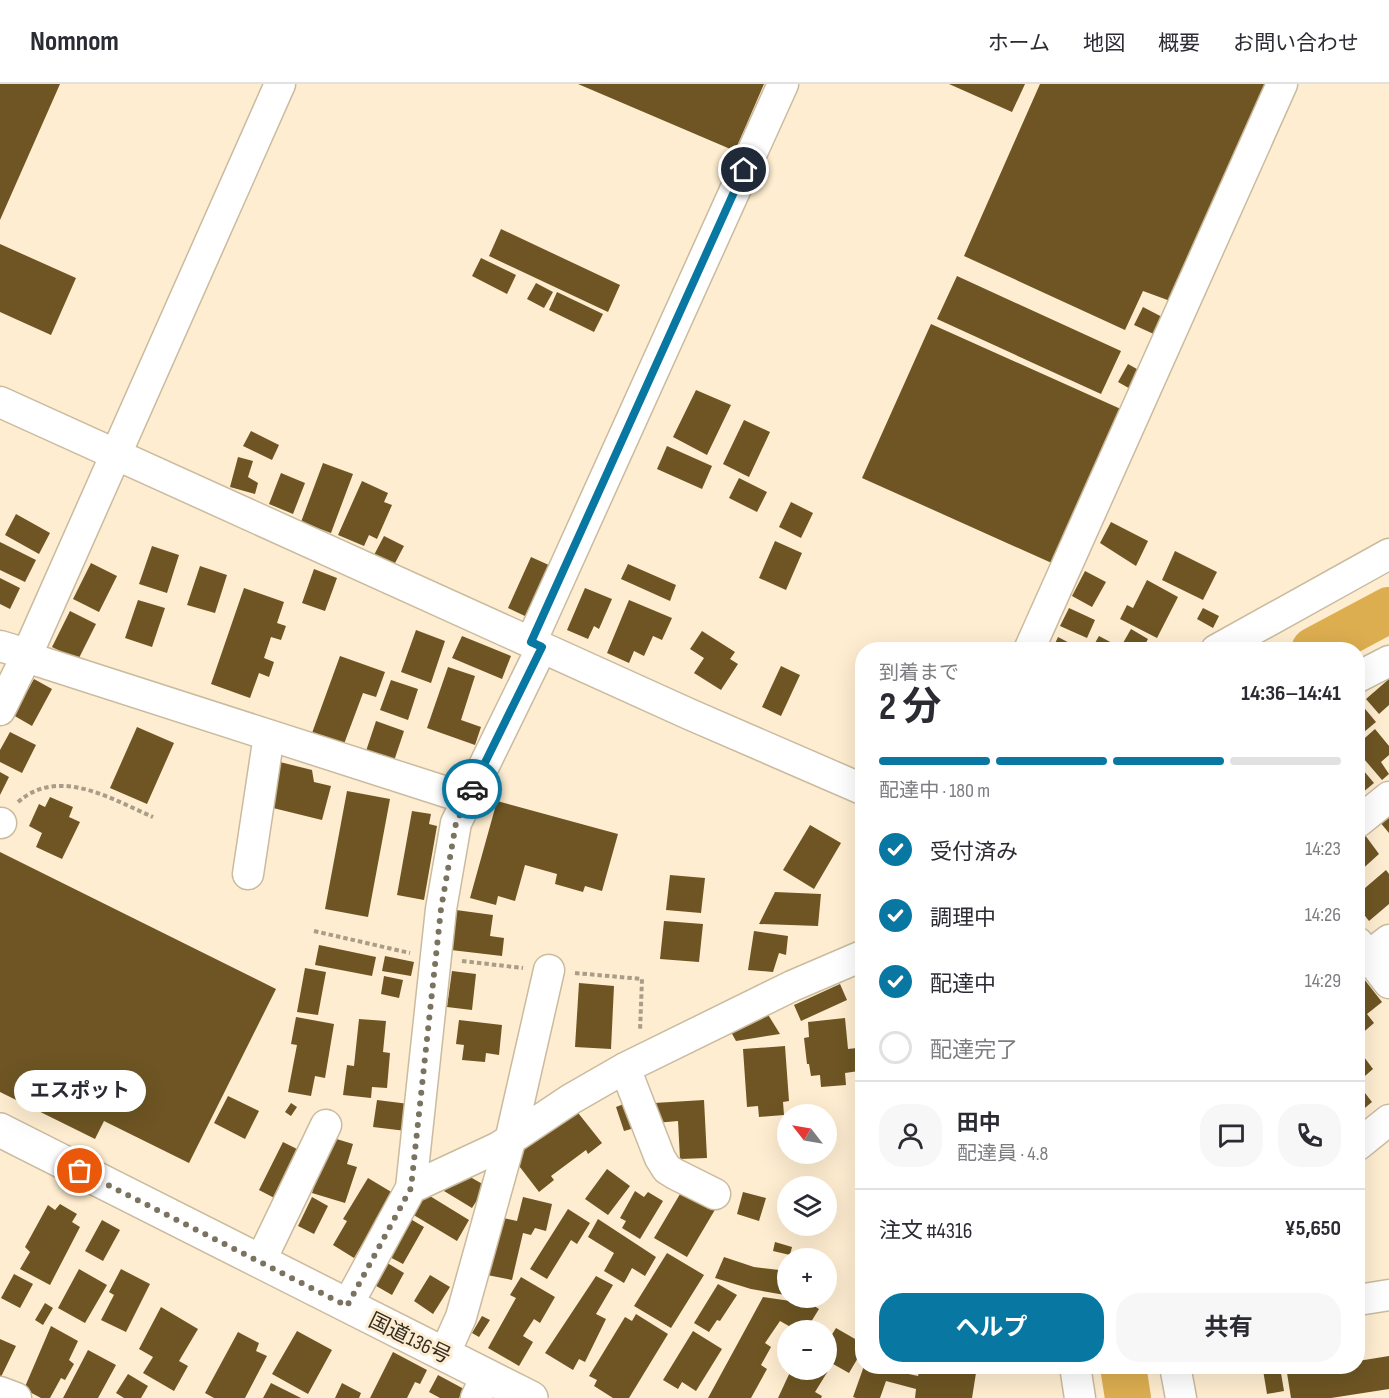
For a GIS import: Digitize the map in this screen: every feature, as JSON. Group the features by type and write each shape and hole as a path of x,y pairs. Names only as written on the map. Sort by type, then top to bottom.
{"highway":[{"name":"国道136号","path":"0,1130 444,1355 481,1387 531,1398"}],"street":[{"path":"1,703 18,652 115,455 280,84"},
{"path":"347,1306 411,1188 436,959 456,823 537,645 783,84"},
{"path":"1033,642 1282,84"},
{"path":"0,402 689,714 855,786"},
{"path":"1230,642 1389,554"},
{"path":"18,652 468,799"},
{"path":"1365,673 1389,661"},
{"path":"248,874 269,735"},
{"path":"1365,816 1389,797"},
{"path":"1368,951 1389,982"},
{"path":"411,1188 510,1141 571,1099 632,1065 792,986 855,959"},
{"path":"444,1355 461,1317 510,1141 549,970"},
{"path":"632,1065 660,1158 667,1169 715,1194"},
{"path":"1365,1139 1389,1120"},
{"path":"260,1262 327,1125"},
{"path":"1365,1299 1389,1295"},
{"path":"1076,1374 1080,1398"},
{"path":"1176,1374 1181,1398"},
{"path":"0,1392 16,1398"}],"path":[{"path":"0,823 11,807 25,795 45,787 66,785 85,788 153,817"},
{"path":"314,930 436,959 642,979 632,1065"}],"building":[{"path":"0,84 60,84 0,220"},
{"path":"578,84 764,84 735,151"},
{"path":"949,84 1025,84 1012,112"},
{"path":"1040,84 1269,84 1173,302 1143,291 1125,330 964,256"},
{"path":"501,229 620,285 608,312 489,256"},
{"path":"0,244 76,278 51,335 0,312"},
{"path":"481,258 516,275 507,294 472,276"},
{"path":"957,276 1121,351 1101,394 937,319"},
{"path":"536,283 553,292 544,308 527,299"},
{"path":"557,292 603,314 594,332 549,310"},
{"path":"1143,307 1166,319 1158,336 1134,325"},
{"path":"931,324 1123,410 1054,564 862,478"},
{"path":"1128,364 1144,373 1134,391 1118,382"},
{"path":"696,390 731,405 707,455 673,437"},
{"path":"744,420 770,432 749,477 723,464"},
{"path":"251,431 279,445 272,460 243,446"},
{"path":"667,446 712,466 702,489 657,469"},
{"path":"238,457 253,461 248,477 258,483 255,494 230,487"},
{"path":"323,463 353,474 331,533 301,522"},
{"path":"281,473 305,483 293,514 269,504"},
{"path":"739,478 767,492 757,512 729,498"},
{"path":"362,481 388,493 384,502 392,505 377,539 369,535 364,546 338,535"},
{"path":"791,502 813,513 801,538 779,527"},
{"path":"16,514 50,533 39,554 5,535"},
{"path":"1111,522 1148,541 1136,566 1100,543"},
{"path":"384,536 404,546 394,565 374,555"},
{"path":"775,541 802,553 786,590 759,578"},
{"path":"0,542 36,560 25,582 0,570"},
{"path":"152,546 179,555 167,593 139,584"},
{"path":"1175,551 1217,572 1203,600 1162,580"},
{"path":"531,557 551,566 527,617 508,608"},
{"path":"91,563 117,576 99,612 73,599"},
{"path":"628,564 676,585 670,601 621,579"},
{"path":"200,566 227,575 215,613 187,605"},
{"path":"314,569 337,578 325,611 302,603"},
{"path":"1085,571 1106,582 1092,607 1072,596"},
{"path":"0,578 20,588 10,609 0,604"},
{"path":"1147,580 1178,597 1157,638 1120,619 1127,605 1133,608"},
{"path":"244,588 284,602 277,623 286,626 281,640 271,637 264,658 274,662 269,677 259,673 250,698 211,684"},
{"path":"585,588 612,599 599,629 594,626 588,639 567,630"},
{"path":"138,600 165,608 152,647 125,638"},
{"path":"629,600 672,618 662,640 653,636 644,656 634,651 629,663 607,653"},
{"path":"1069,608 1095,620 1087,638 1060,626"},
{"path":"1203,608 1219,616 1213,628 1197,619"},
{"path":"70,611 96,624 78,660 52,647"},
{"path":"1131,629 1148,639 1146,642 1124,642"},
{"path":"416,630 445,641 431,683 401,672"},
{"path":"702,631 735,652 730,659 738,664 721,690 694,673 704,658 690,649"},
{"path":"462,636 511,656 502,679 452,658"},
{"path":"1099,636 1110,642 1096,642"},
{"path":"1058,637 1068,642 1056,642"},
{"path":"340,656 385,672 376,697 363,693 344,744 312,733"},
{"path":"781,666 800,675 781,716 762,707"},
{"path":"448,667 475,676 461,720 481,727 475,745 427,728"},
{"path":"34,679 52,689 32,726 13,715"},
{"path":"1389,679 1389,705 1379,714 1366,699"},
{"path":"391,680 418,689 408,720 380,710"},
{"path":"1365,709 1376,722 1365,731"},
{"path":"376,721 404,731 394,761 366,751"},
{"path":"137,727 174,743 147,804 110,788"},
{"path":"1375,729 1389,746 1389,755 1381,762 1389,774 1382,780 1365,760 1365,738"},
{"path":"10,732 36,745 22,773 0,762 0,750"},
{"path":"280,762 312,770 314,782 331,786 322,820 269,807"},
{"path":"0,772 9,777 0,795"},
{"path":"1365,772 1374,783 1365,790"},
{"path":"347,791 390,799 368,917 325,909"},
{"path":"50,797 73,807 69,817 80,822 62,859 36,847 42,833 29,826 39,804 45,807"},
{"path":"497,801 618,834 602,891 585,886 583,892 555,884 557,874 525,865 515,901 498,896 496,905 470,898"},
{"path":"412,811 431,814 429,824 437,826 424,900 397,895"},
{"path":"1389,813 1389,833 1379,821"},
{"path":"810,825 841,843 814,889 783,870"},
{"path":"1365,835 1379,854 1365,867"},
{"path":"0,852 276,989 189,1163 104,1121 95,1139 0,1092"},
{"path":"1386,870 1389,874 1389,904 1369,921 1365,916 1365,888"},
{"path":"670,875 705,878 701,913 666,910"},
{"path":"775,892 821,894 818,926 759,924"},
{"path":"456,910 493,915 490,936 504,938 502,956 451,950"},
{"path":"664,921 703,924 699,962 660,959"},
{"path":"754,931 788,936 786,955 779,953 773,972 748,970"},
{"path":"319,945 376,957 372,976 315,965"},
{"path":"385,956 414,962 411,976 382,971"},
{"path":"305,968 326,972 318,1015 297,1012"},
{"path":"452,971 476,974 472,1010 447,1007"},
{"path":"384,976 403,980 399,998 381,994"},
{"path":"1365,980 1382,1002 1367,1014 1374,1023 1365,1031"},
{"path":"579,983 614,986 611,1049 575,1047"},
{"path":"840,984 847,1000 801,1021 794,1005"},
{"path":"767,1013 780,1034 736,1041 731,1032"},
{"path":"296,1017 334,1024 325,1078 315,1076 311,1096 288,1092 297,1045 291,1044"},
{"path":"845,1018 848,1049 855,1048 855,1072 845,1073 846,1085 821,1087 820,1075 811,1076 804,1038 809,1037 808,1022"},
{"path":"359,1019 386,1021 383,1052 390,1053 387,1088 372,1087 371,1098 343,1095 347,1065 354,1066"},
{"path":"459,1020 502,1025 499,1055 486,1053 485,1062 462,1060 464,1045 456,1044"},
{"path":"785,1046 789,1101 777,1104 777,1116 759,1117 758,1106 747,1107 743,1049"},
{"path":"1365,1058 1373,1069 1365,1076"},
{"path":"1365,1093 1372,1102 1365,1108"},
{"path":"228,1096 259,1111 245,1139 214,1123"},
{"path":"377,1100 409,1104 406,1131 373,1127"},
{"path":"704,1100 707,1158 680,1159 678,1121 655,1123 654,1103"},
{"path":"629,1102 638,1127 624,1131 616,1107"},
{"path":"291,1103 297,1107 291,1116 285,1112"},
{"path":"575,1109 602,1143 588,1154 586,1150 551,1176 554,1180 539,1192 513,1158"},
{"path":"330,1137 353,1144 347,1164 357,1167 345,1203 312,1193"},
{"path":"283,1142 307,1154 282,1202 259,1190"},
{"path":"607,1169 630,1186 608,1215 585,1199"},
{"path":"465,1174 486,1186 472,1208 444,1191 453,1177 460,1182"},
{"path":"368,1178 393,1193 354,1258 333,1245 347,1221 343,1219"},
{"path":"683,1189 716,1208 687,1257 654,1238"},
{"path":"635,1191 644,1197 648,1192 663,1201 640,1239 622,1228 626,1221 620,1218"},
{"path":"743,1192 766,1198 759,1221 737,1214"},
{"path":"425,1193 469,1220 457,1241 412,1214"},
{"path":"312,1197 328,1206 314,1234 298,1226"},
{"path":"523,1197 552,1204 546,1231 535,1228 531,1235 523,1233 512,1280 482,1274 495,1216 517,1221"},
{"path":"60,1204 77,1214 72,1222 80,1227 50,1285 20,1269 30,1252 25,1247 48,1205 55,1210"},
{"path":"568,1209 590,1223 577,1244 571,1240 547,1279 530,1269"},
{"path":"407,1217 424,1227 403,1264 386,1255"},
{"path":"598,1219 656,1257 645,1276 632,1268 624,1283 604,1271 614,1253 588,1237"},
{"path":"102,1220 120,1230 103,1261 85,1251"},
{"path":"775,1242 792,1247 777,1248 777,1252 773,1251"},
{"path":"667,1253 704,1275 671,1328 634,1306"},
{"path":"724,1257 754,1267 777,1270 777,1294 751,1289 715,1278"},
{"path":"384,1261 404,1273 392,1295 371,1283"},
{"path":"79,1269 107,1285 85,1323 58,1308"},
{"path":"121,1269 150,1284 126,1332 101,1320 114,1295 109,1292"},
{"path":"14,1274 33,1284 20,1308 1,1298"},
{"path":"430,1275 450,1287 433,1314 414,1301"},
{"path":"596,1276 613,1285 596,1314 606,1319 585,1362 579,1359 573,1370 545,1353"},
{"path":"521,1277 555,1297 540,1323 534,1319 523,1336 533,1342 519,1366 488,1348 516,1298 510,1295"},
{"path":"718,1284 737,1295 720,1321 717,1320 709,1332 694,1323"},
{"path":"763,1297 777,1299 777,1308 819,1309 812,1320 777,1320 777,1325 765,1343 771,1347 761,1365 767,1369 751,1398 708,1398"},
{"path":"45,1303 53,1308 43,1325 35,1320"},
{"path":"161,1307 198,1329 179,1361 188,1366 174,1391 143,1373 153,1357 139,1349"},
{"path":"636,1314 668,1334 629,1398 613,1398 594,1386 597,1380 589,1376 625,1317 632,1321"},
{"path":"482,1316 490,1320 479,1337 472,1333"},
{"path":"51,1326 78,1341 69,1360 74,1364 65,1380 61,1378 50,1398 41,1398 24,1389"},
{"path":"837,1329 855,1339 855,1363 849,1373 837,1366"},
{"path":"297,1331 332,1350 308,1394 272,1374"},
{"path":"693,1331 722,1349 696,1391 682,1382 678,1389 663,1380"},
{"path":"238,1332 259,1343 256,1351 267,1356 245,1398 214,1398 205,1393"},
{"path":"0,1339 16,1346 0,1379"},
{"path":"88,1350 116,1365 98,1398 63,1398"},
{"path":"393,1352 427,1370 420,1384 415,1382 407,1398 370,1398"},
{"path":"1389,1356 1389,1389 1331,1398 1291,1398 1287,1374 1365,1374 1365,1360"},
{"path":"128,1374 148,1386 141,1398 124,1398 116,1393"},
{"path":"861,1374 918,1376 919,1374 976,1374 972,1398 915,1398 916,1389 886,1381 880,1398 853,1397"},
{"path":"1264,1374 1281,1374 1284,1391 1267,1394"},
{"path":"438,1375 464,1389 459,1398 440,1398 429,1392"},
{"path":"786,1380 822,1380 815,1392 822,1396 821,1398 778,1398"},
{"path":"271,1383 301,1398 263,1398"},
{"path":"342,1383 361,1393 359,1398 335,1398"}],"waterway":[{"path":"1329,642 1389,610"},
{"path":"1124,1374 1128,1398"}],"way so far":[{"path":"80,1171 347,1306 411,1188 441,909 456,823 472,789"}],"place":[{"name":"エスポット","path":"80,1171"}],"route":[{"path":"472,789 542,647 531,642 744,170"}]}
